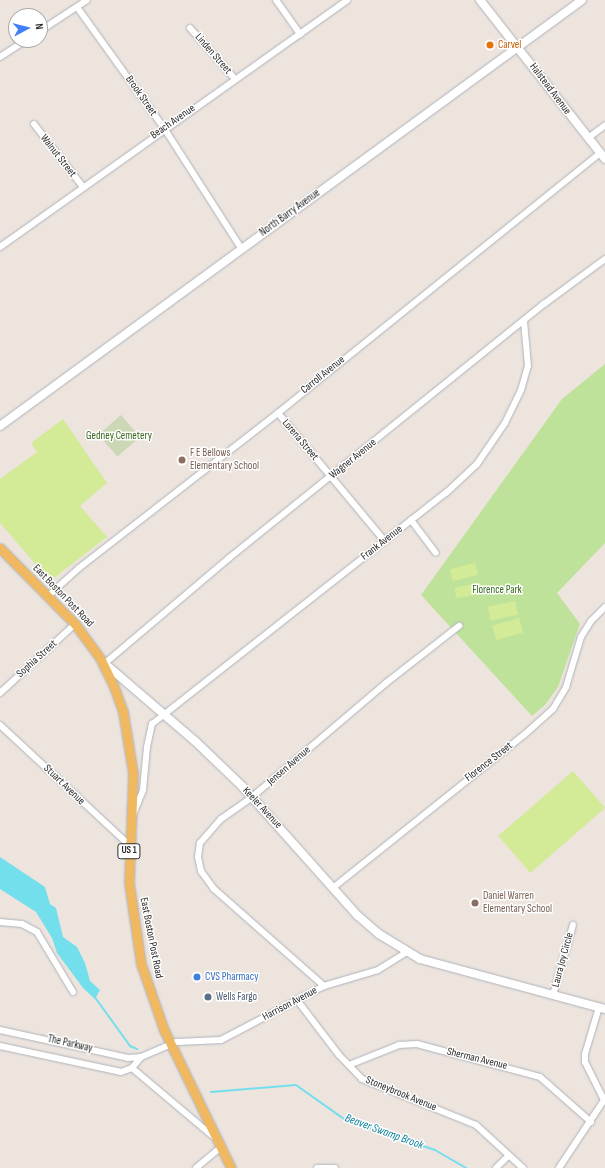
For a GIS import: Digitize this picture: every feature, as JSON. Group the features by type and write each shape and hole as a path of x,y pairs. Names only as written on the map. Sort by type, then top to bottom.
{"main road":[{"name":"East Boston Post Road","path":"0,548 75,624 102,661 114,687 130,745 133,773 129,846 132,910 142,964 170,1043 231,1168"}],"street":[{"path":"48,26 86,0"},
{"path":"276,0 300,34"},
{"name":"Beach Avenue","path":"0,247 164,128 347,0"},
{"name":"Halstead Avenue","path":"480,0 602,156"},
{"name":"North Barry Avenue","path":"0,426 164,308 241,248 519,48 582,0"},
{"name":"Brook Street","path":"77,7 164,128 241,248"},
{"name":"Linden Street","path":"190,28 235,79"},
{"path":"0,57 14,48"},
{"name":"Walnut Street","path":"34,124 83,188"},
{"path":"588,138 605,125"},
{"name":"Carroll Avenue","path":"47,597 80,568 602,156"},
{"name":"Wagner Avenue","path":"102,661 524,321 605,259"},
{"name":"Frank Avenue","path":"131,820 144,790 152,724 227,668 384,540 411,520 477,464 505,423 521,390 528,366 524,321"},
{"name":"Lorena Street","path":"278,413 384,540"},
{"path":"411,520 436,553"},
{"name":"Florence Street","path":"334,887 524,735 553,709 566,687 582,637 591,621 605,607"},
{"name":"Sophia Street","path":"0,693 75,624"},
{"name":"Jensen Avenue","path":"324,986 214,889 201,871 198,857 200,844 221,819 252,797 386,682 459,626"},
{"name":"Keeler Avenue","path":"102,661 163,716 195,741 252,797 357,914 379,934 407,952 420,958 553,995"},
{"name":"Stuart Avenue","path":"0,725 129,846"},
{"path":"0,922 22,924 37,932 73,992"},
{"name":"Laura Joy Circle","path":"553,995 573,925"},
{"name":"Harrison Avenue","path":"170,1043 221,1040 324,986 378,970 407,952"},
{"path":"553,995 602,1008 585,1054 585,1062 604,1100 591,1122 559,1168"},
{"name":"Stoneybrook Avenue","path":"297,1000 362,1079 476,1125 523,1168"},
{"name":"The Parkway","path":"0,1030 128,1058 141,1057 170,1043"},
{"name":"Sherman Avenue","path":"349,1065 399,1045 417,1044 540,1077 591,1122"},
{"name":"The Parkway","path":"0,1046 121,1072 132,1068 141,1057"},
{"path":"132,1068 219,1144 196,1168"},
{"path":"496,1168 509,1155"},
{"path":"320,1168 335,1168"}],"green space":[{"name":"Florence Park","path":"605,364 605,543 557,593 580,624 558,687 546,704 532,716 421,595 562,399"},
{"name":"Gedney Cemetery","path":"121,415 140,437 117,457 98,435"},
{"path":"63,419 107,483 80,506 107,537 50,581 0,523 0,479 37,452 31,443"},
{"path":"475,563 478,575 453,581 450,569"},
{"path":"480,583 482,594 456,598 454,588"},
{"path":"515,601 518,615 491,621 488,607"},
{"path":"519,618 523,632 496,640 492,626"},
{"path":"573,771 605,808 530,873 498,836"}],"water":[{"path":"0,857 45,887 50,904 56,908 63,937 77,947 85,963 90,981 100,990 95,999 83,988 57,953 52,938 36,912 0,889"}],"waterway":[{"name":"Beaver Swamp Brook","path":"94,996 130,1046 137,1049"},
{"name":"Beaver Swamp Brook","path":"211,1092 296,1085 344,1119 435,1150 466,1168"}],"place":[{"name":"Carvel","path":"490,45"},
{"name":"F E Bellows Elementary School","path":"182,460"},
{"name":"Daniel Warren Elementary School","path":"475,903"},
{"name":"CVS Pharmacy","path":"197,977"},
{"name":"Wells Fargo","path":"208,997"}]}
